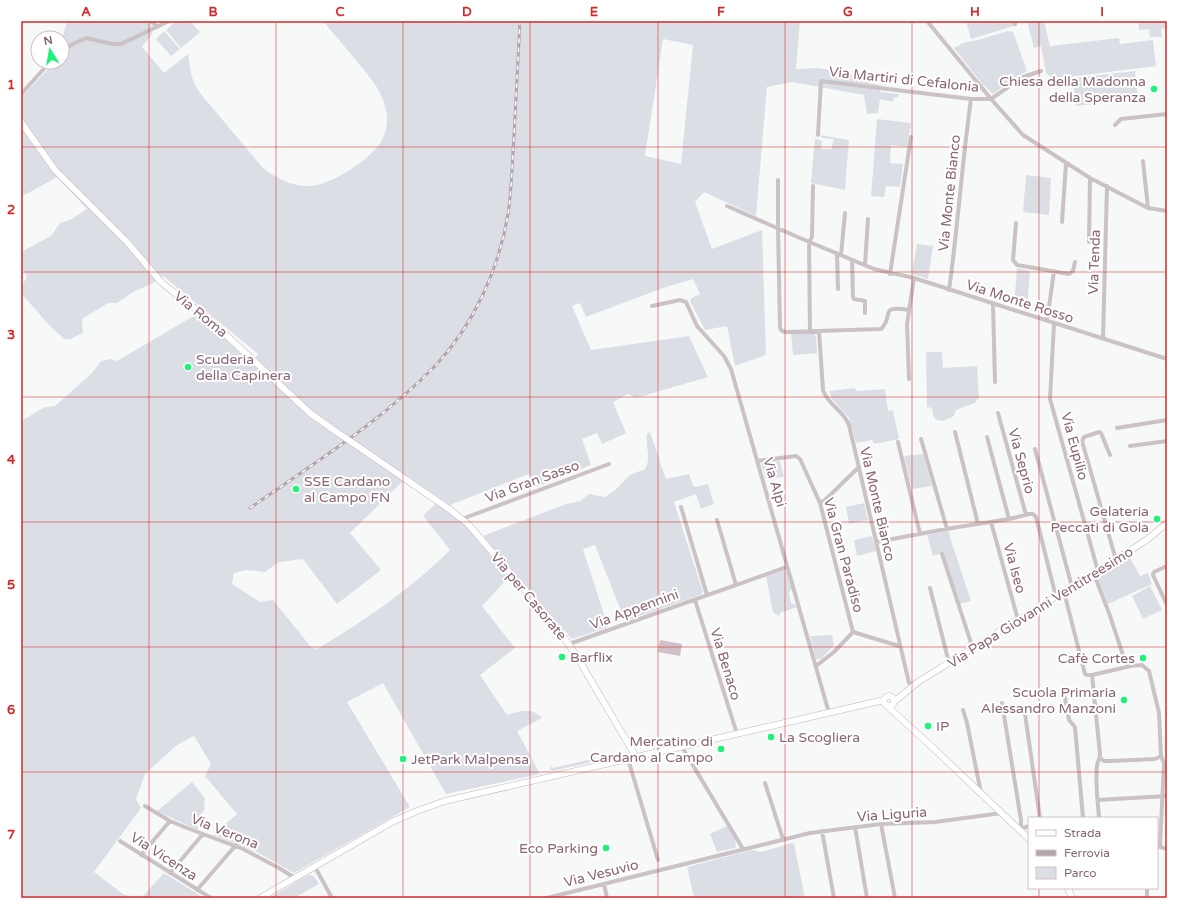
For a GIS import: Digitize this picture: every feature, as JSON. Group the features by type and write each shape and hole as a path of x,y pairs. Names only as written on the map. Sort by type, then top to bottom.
{"street":[{"path":"151,21 157,27"},
{"path":"70,46 86,38 112,44 121,44 169,21"},
{"path":"927,21 991,99 1023,135 1090,178 1148,208 1167,211"},
{"path":"21,94 43,70"},
{"path":"991,99 1023,77 1041,71"},
{"name":"Via Martiri di Cefalonia","path":"818,135 821,81 971,99 991,99"},
{"name":"Via Monte Bianco","path":"950,290 971,99"},
{"path":"1115,125 1121,119 1167,114"},
{"name":"Via Roma","path":"21,122 55,170 126,242 162,283 211,321 310,413 427,494"},
{"path":"890,274 911,137"},
{"path":"1143,161 1148,208"},
{"path":"1062,222 1066,164"},
{"path":"1089,242 1090,178"},
{"path":"778,180 780,328 782,331 881,329 884,325 888,312 892,308 908,310"},
{"path":"810,331 809,242 812,237 813,186"},
{"name":"Via Tenda","path":"1103,338 1107,186"},
{"name":"Via Monte Rosso","path":"727,206 852,260 890,274 914,278 1047,322 1103,338 1167,359"},
{"path":"838,289 839,254 845,213"},
{"path":"865,265 868,219"},
{"path":"1016,224 1014,262 1021,266 1072,273 1074,272 1075,262"},
{"path":"852,260 852,297 854,299 865,301 865,314"},
{"path":"1047,322 1054,271"},
{"path":"909,379 907,324 914,278"},
{"name":"Via Alpi","path":"652,306 680,300 686,302 697,326 724,356 731,369 829,713"},
{"path":"992,304 995,382"},
{"name":"Via Eupilio","path":"1054,324 1050,399 1096,573 1127,667"},
{"name":"Via Monte Bianco","path":"819,331 824,394 847,420 899,646 911,687"},
{"name":"Via Seprio","path":"998,413 1026,515"},
{"path":"1117,428 1167,420"},
{"path":"955,432 978,524"},
{"path":"1110,455 1102,433 1099,432 1084,437 1082,441 1116,560"},
{"path":"987,437 1009,519"},
{"path":"921,439 947,529"},
{"path":"1130,446 1167,441"},
{"path":"898,442 920,534"},
{"path":"1035,449 1072,587"},
{"name":"Via Gran Paradiso","path":"758,461 798,457 820,503 853,632"},
{"name":"Via Gran Sasso","path":"462,519 609,464"},
{"path":"820,503 859,467"},
{"name":"Via per Casorate","path":"427,494 462,519 556,626 569,644 636,757"},
{"path":"681,507 707,595"},
{"path":"876,542 1033,514 1036,517 1056,597"},
{"path":"717,520 736,585"},
{"name":"Via Iseo","path":"992,522 1018,620"},
{"name":"Via Papa Giovanni Ventitreesimo","path":"889,702 1018,620 1096,573 1148,539 1167,523"},
{"path":"942,554 973,649"},
{"name":"Via Appennini","path":"569,644 787,566"},
{"path":"1167,566 1154,572 1153,575 1167,605"},
{"path":"930,588 949,663"},
{"path":"1064,592 1085,674 1089,676 1136,665 1142,665 1149,672 1159,713 1162,756 1164,763 1158,846 1167,849"},
{"name":"Via Benaco","path":"694,600 737,734"},
{"path":"816,666 834,652 853,632 899,646"},
{"path":"1092,675 1100,758 1097,766 1100,817"},
{"path":"1065,698 1069,720 1075,727 1084,817"},
{"path":"260,898 392,822 445,801 869,704 889,702 901,717 1028,838"},
{"path":"1002,703 1021,820 1019,830"},
{"path":"963,710 981,793"},
{"path":"1025,714 1040,817"},
{"path":"682,747 743,849"},
{"path":"1100,758 1104,761 1111,761 1155,759 1162,756"},
{"path":"628,759 658,860"},
{"path":"765,783 783,839"},
{"path":"1098,800 1167,796"},
{"name":"Via Verona","path":"145,806 170,821 259,856 295,878"},
{"name":"Via Liguria","path":"660,870 783,839 822,831 881,824 935,822 1002,813"},
{"path":"141,855 170,821"},
{"path":"881,824 895,898"},
{"path":"1019,830 1028,826"},
{"path":"855,827 867,898"},
{"path":"822,831 834,898"},
{"path":"170,873 203,834"},
{"name":"Via Vicenza","path":"120,841 210,898"},
{"name":"Via Vicenza","path":"197,890 236,846"},
{"path":"316,867 332,898"},
{"name":"Via Vesuvio","path":"547,898 660,870"},
{"path":"604,884 607,898"}],"green space":[{"path":"67,21 149,21 151,23 152,34 142,47 164,73 188,54 190,70 200,93 262,167 284,181 304,186 318,185 328,181 350,170 361,162 370,155 382,140 387,125 384,102 378,89 323,21 800,21 796,69 818,68 857,75 866,79 869,83 881,85 880,92 899,94 898,97 894,98 893,102 880,99 878,113 867,114 864,95 792,82 767,87 756,216 704,192 695,202 712,249 762,230 766,355 735,366 727,326 705,330 690,301 692,298 700,294 693,279 666,287 586,317 580,303 572,306 591,350 689,336 708,377 636,398 628,394 613,402 626,433 602,444 597,433 582,439 591,465 537,487 529,474 450,505 408,476 350,533 381,570 337,604 303,559 279,562 265,572 246,570 234,573 232,584 260,602 273,600 311,647 317,649 386,604 420,578 450,550 423,516 436,503 461,522 473,534 508,578 482,606 515,648 480,675 507,715 521,711 530,711 542,718 517,731 540,774 446,794 383,683 347,702 410,807 294,873 257,852 213,835 237,814 205,776 211,764 194,736 177,745 145,774 136,799 141,808 94,872 123,894 136,898 21,898 21,421 45,407 55,406 92,373 101,361 111,359 117,361 197,314 252,362 258,354 163,276 153,283 133,292 117,303 108,303 82,319 83,333 70,339 64,339 47,323 21,293 21,287 27,277 21,267 21,252 51,236 60,223 70,220 87,209 57,177 21,197 21,97 47,70 70,70 70,30 64,30","holes":["663,39 693,45 681,164 645,156"]},
{"path":"176,21 190,21 200,32 181,48 166,30"},
{"path":"966,21 1012,21 1014,26 971,39"},
{"path":"1027,21 1044,21 1050,46 1119,38 1120,44 1153,40 1156,66 1053,79 1046,73 1041,46 1034,48"},
{"path":"1138,21 1167,21 1167,28 1161,29 1162,37 1150,37 1149,29 1139,30"},
{"path":"164,31 180,49 171,56 156,39"},
{"path":"1008,31 1013,32 1027,71 1013,79 993,94 983,85 954,48 963,43"},
{"path":"1135,71 1138,99 1076,106 1073,78"},
{"path":"877,119 911,123 907,147 891,145 890,163 903,164 900,187 886,186 884,197 871,196"},
{"path":"820,135 849,140 845,190 811,183 815,138 822,141 821,149 832,149 833,139 822,138"},
{"path":"1026,175 1051,178 1049,215 1023,212"},
{"path":"917,244 933,246 928,279 912,274"},
{"path":"1017,268 1030,271 1027,309 1014,305"},
{"path":"814,333 816,337 817,353 793,355 791,334"},
{"path":"926,352 942,352 943,368 977,366 979,399 977,399 975,403 956,410 954,416 943,421 936,420 933,415 932,408 927,407"},
{"path":"855,388 856,391 885,389 888,411 893,410 899,439 874,444 872,440 856,443 849,418 832,399 829,391"},
{"path":"650,432 666,479 689,474 694,487 708,484 714,504 701,509 696,494 674,502 703,592 700,595 625,621 595,545 583,549 608,627 572,639 483,536 566,504 580,501 589,494 605,497 615,490 630,475 645,469 648,460 647,434"},
{"path":"923,454 932,486 912,489 904,456"},
{"path":"780,461 784,477 766,479 761,463"},
{"path":"864,503 868,520 849,524 846,507"},
{"path":"949,531 971,601 960,604 943,553 933,556 927,535"},
{"path":"872,536 876,551 857,556 854,540"},
{"path":"1129,556 1140,576 1148,573 1152,584 1108,604 1098,578 1099,575"},
{"path":"783,571 787,572 792,589 789,593 791,603 797,607 780,613 779,616 773,612 766,577"},
{"path":"1150,586 1162,610 1143,619 1132,596"},
{"path":"832,635 834,645 821,659 816,659 810,636"},
{"path":"593,756 597,761 552,771 550,769 551,766 553,768 592,759"},
{"path":"192,782 205,798 205,808 200,818 201,824 197,830 157,811"},
{"path":"727,826 735,839 735,848 717,852 710,834"},
{"path":"792,843 794,844 805,898 694,898 687,867 752,850 761,852"},
{"path":"164,873 204,898 141,898"},
{"path":"308,875 314,876 319,884 294,898 269,898"}],"shaded area":[{"path":"660,640 682,644 680,656 658,652"}],"railway":[{"path":"250,508 346,441 393,405 436,365 450,349 473,314 491,275 504,235 508,214 512,175 520,21"}],"place":[{"name":"Chiesa della Madonna della Speranza","path":"1154,89"},
{"name":"Scuderia della Capinera","path":"188,367"},
{"name":"SSE Cardano al Campo FN","path":"296,489"},
{"name":"Gelateria Peccati di Gola","path":"1157,519"},
{"name":"Barflix","path":"562,657"},
{"name":"Cafè Cortes","path":"1143,658"},
{"name":"Scuola Primaria Alessandro Manzoni","path":"1124,700"},
{"name":"IP","path":"928,726"},
{"name":"La Scogliera","path":"771,737"},
{"name":"Mercatino di Cardano al Campo","path":"721,749"},
{"name":"JetPark Malpensa","path":"403,759"},
{"name":"Eco Parking","path":"606,848"}]}
